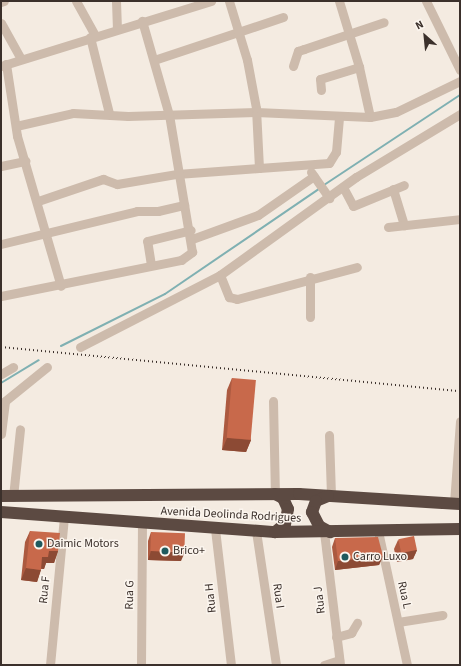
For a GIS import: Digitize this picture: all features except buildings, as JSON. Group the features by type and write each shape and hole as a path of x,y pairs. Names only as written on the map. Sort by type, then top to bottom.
{"highway":[{"name":"Avenida Deolinda Rodrigues","path":"7,496 275,494 331,495 457,503"},
{"path":"275,494 283,498 288,510 285,524 275,532"},
{"path":"327,532 319,526 312,512 316,501 331,495"},
{"name":"Avenida Deolinda Rodrigues","path":"1,512 142,525 275,532 460,529"}],"street":[{"path":"76,1 92,36 109,113"},
{"path":"116,1 117,28"},
{"path":"61,286 38,201 25,161 16,126 4,65 195,3 211,1"},
{"path":"229,1 238,30 256,112 259,168"},
{"path":"339,1 359,67 370,117"},
{"path":"426,1 460,70"},
{"path":"154,60 238,30 283,17"},
{"path":"1,296 61,286 186,258 192,252 192,234 176,174 169,115 142,21"},
{"path":"293,66 298,51 349,31 384,22"},
{"path":"1,23 21,59"},
{"path":"321,90 320,79 359,67"},
{"path":"16,126 73,113 169,115 256,112 370,117 396,112 460,81"},
{"path":"80,347 220,275 327,195 343,187 460,114"},
{"path":"38,201 103,180 117,184 176,174 259,168 324,166 334,158 339,116"},
{"path":"1,166 25,161"},
{"path":"308,167 327,195"},
{"path":"151,265 147,241 192,234 258,215 315,178"},
{"path":"343,187 353,206 404,185"},
{"path":"393,190 404,225"},
{"path":"1,244 137,211 158,211 184,205"},
{"path":"388,227 460,219"},
{"path":"220,275 229,297 236,299 310,277 357,267"},
{"path":"310,277 310,317"},
{"path":"1,434 3,400 47,367"},
{"path":"1,374 13,368"},
{"path":"273,401 275,494"},
{"path":"457,503 460,421"},
{"path":"7,496 20,429"},
{"path":"329,435 331,495"},
{"name":"Rua F","path":"50,665 64,518"},
{"name":"Rua G","path":"141,665 142,525"},
{"name":"Rua H","path":"215,529 231,665"},
{"name":"Rua I","path":"256,531 276,665"},
{"name":"Rua L","path":"378,531 407,665"},
{"name":"Rua J","path":"327,532 336,637 340,662"},
{"path":"398,622 442,615"},
{"path":"336,637 351,633 357,623"},
{"path":"324,665 340,662"}],"waterway":[{"path":"324,185 460,95"},
{"path":"61,346 165,294 319,189"},
{"path":"1,383 39,360"}],"railway":[{"path":"1,347 460,391"}],"place":[{"name":"Daimic Motors","path":"39,544"},
{"name":"Brico+","path":"165,551"},
{"name":"Carro Luxo","path":"345,557"}]}
